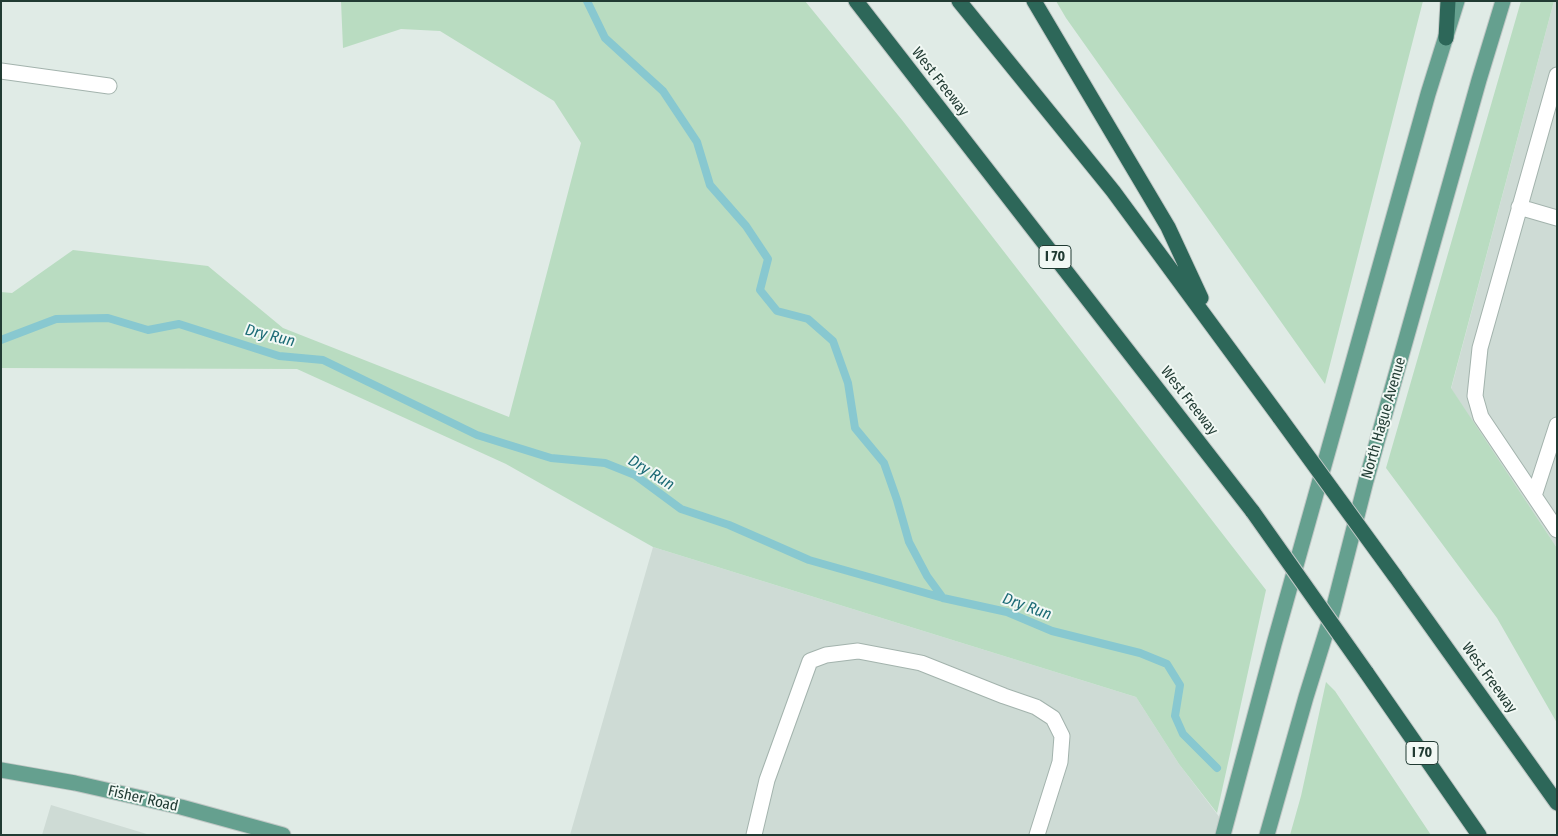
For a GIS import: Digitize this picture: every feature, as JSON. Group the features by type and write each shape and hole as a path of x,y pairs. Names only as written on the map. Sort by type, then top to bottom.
{"highway":[{"name":"West Freeway","path":"856,1 1254,512 1479,835"},
{"name":"West Freeway","path":"958,1 1113,191 1395,576 1557,803"},
{"path":"1034,1 1168,227 1215,328"},
{"path":"1446,38 1448,1"}],"main road":[{"path":"1224,835 1274,644 1428,94 1457,1"},
{"name":"North Hague Avenue","path":"1267,835 1333,610 1366,481 1478,80 1502,1"},
{"name":"Fisher Road","path":"1,770 75,783 171,805 283,835"}],"street":[{"path":"1,71 109,86"},
{"path":"1557,75 1480,348 1475,396 1481,417 1557,530"},
{"path":"1519,207 1557,218"},
{"path":"1534,496 1557,426"},
{"path":"754,835 767,780 810,661 826,655 858,651 921,663 1036,707 1053,718 1062,736 1060,762 1037,835"}],"shaded area":[{"path":"1554,1 1557,1 1557,548 1451,389"},
{"path":"653,547 1136,697 1179,764 1233,835 570,835"},
{"path":"51,805 150,835 42,835"}],"green space":[{"path":"341,1 805,1 902,120 1266,590 1217,813 1179,764 1136,697 653,547 506,464 297,369 1,368 1,292 12,293 73,250 208,266 283,328 509,417 581,143 554,101 440,31 401,29 343,48"},
{"path":"1056,1 1423,1 1325,384 1066,18"},
{"path":"1521,1 1554,1 1451,388 1557,548 1557,723 1497,618 1386,468"},
{"path":"1326,682 1335,691 1431,835 1290,835 1301,796"}],"waterway":[{"path":"587,1 605,38 663,91 697,142 710,185 746,226 768,259 760,290 777,311 808,319 833,341 848,383 855,428 884,463 909,542 927,576 943,598"},
{"name":"Dry Run","path":"1,340 56,319 108,318 148,330 179,324 279,356 323,360 477,435 551,458 605,463 635,475 681,509 729,525 809,560 943,598 1007,612 1052,631 1140,653 1167,664 1180,685 1175,716 1183,734 1217,768"}]}
